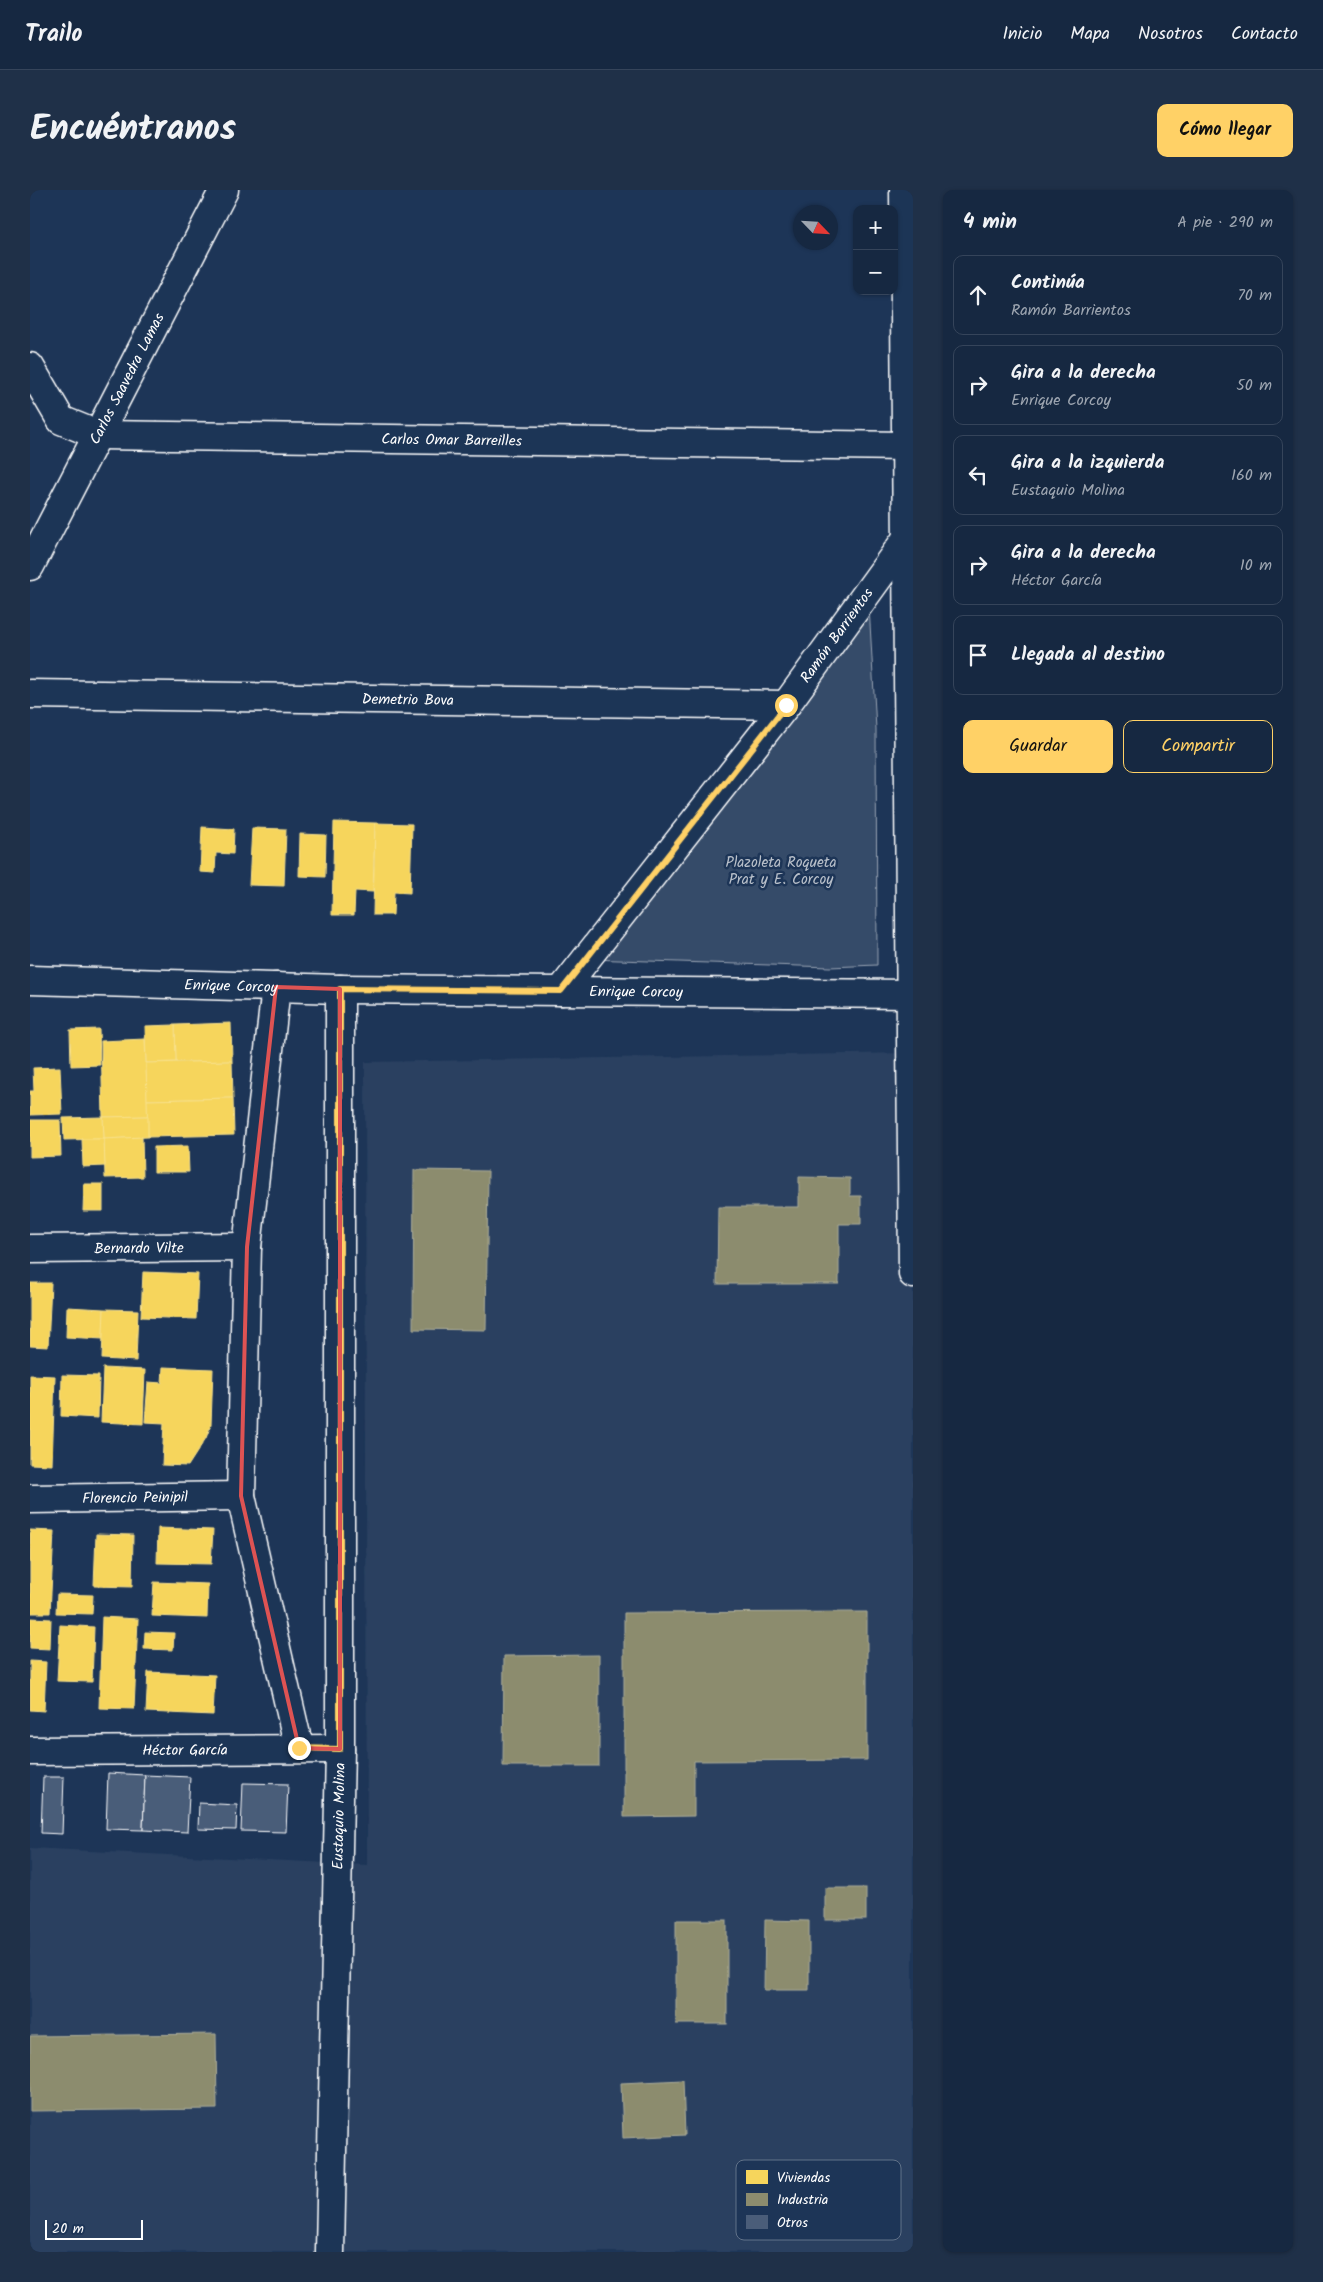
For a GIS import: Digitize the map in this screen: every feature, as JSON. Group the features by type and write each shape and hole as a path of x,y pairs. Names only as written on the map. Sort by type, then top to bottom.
{"street":[{"name":"Carlos Saavedra Lamas","path":"30,566 224,190"},
{"path":"904,190 913,1274"},
{"name":"Carlos Omar Barreilles","path":"30,367 61,420 98,435 907,446"},
{"name":"Ramón Barrientos","path":"561,991 786,705 907,538"},
{"name":"Demetrio Bova","path":"30,694 786,705"},
{"name":"Enrique Corcoy","path":"30,980 340,989 912,994"},
{"path":"276,987 247,1247 241,1496 299,1748"},
{"name":"Eustaquio Molina","path":"330,2252 340,1749 340,989"},
{"name":"Bernardo Vilte","path":"30,1250 247,1247"},
{"name":"Florencio Peinipil","path":"30,1499 241,1496"},
{"name":"Héctor García","path":"30,1751 340,1749"}],"highlighted area":[{"path":"276,987 340,989 340,1749 299,1748 241,1496 247,1247"}],"shaded area":[{"path":"913,1053 913,2252 30,2252 30,1848 367,1865 365,1062"}],"green space":[{"name":"Plazoleta Roqueta Prat y E. Corcoy","path":"869,606 876,729 877,965 830,967 588,959"}],"building: Viviendas":[{"path":"334,822 375,823 373,892 355,891 354,915 332,915"},
{"path":"375,823 412,824 410,893 394,892 393,915 373,915"},
{"path":"202,827 234,829 233,854 216,853 215,873 200,872"},
{"path":"252,828 286,829 284,886 249,885"},
{"path":"300,834 326,835 325,877 299,876"},
{"path":"231,1023 232,1061 176,1062 175,1025"},
{"path":"175,1025 176,1062 146,1063 145,1026"},
{"path":"99,1029 100,1065 71,1066 70,1030"},
{"path":"145,1039 148,1116 103,1117 101,1041"},
{"path":"232,1061 233,1098 147,1100 146,1063"},
{"path":"60,1067 62,1114 30,1115 30,1091 34,1091 33,1068"},
{"path":"233,1098 234,1135 148,1137 147,1100"},
{"path":"148,1116 148,1137 104,1139 103,1117"},
{"path":"103,1117 104,1139 64,1140 63,1118"},
{"path":"30,1120 60,1120 61,1156 30,1157"},
{"path":"142,1137 143,1177 105,1178 104,1139"},
{"path":"82,1139 104,1139 105,1166 83,1167"},
{"path":"188,1146 189,1172 154,1172 154,1147"},
{"path":"84,1184 103,1184 103,1211 83,1211"},
{"path":"143,1272 198,1274 196,1319 141,1317"},
{"path":"30,1283 51,1283 48,1347 30,1346"},
{"path":"67,1307 104,1309 103,1339 66,1337"},
{"path":"104,1309 138,1310 136,1361 102,1359"},
{"path":"163,1367 213,1369 211,1425 206,1438 188,1466 162,1465 164,1423 145,1422 148,1382 162,1383"},
{"path":"103,1368 145,1370 143,1424 101,1422"},
{"path":"30,1375 55,1376 52,1465 30,1464"},
{"path":"62,1375 99,1376 98,1418 61,1416"},
{"path":"158,1528 213,1530 211,1564 157,1563"},
{"path":"30,1530 54,1531 50,1613 30,1613"},
{"path":"96,1534 133,1535 132,1587 94,1586"},
{"path":"154,1582 208,1584 207,1618 152,1616"},
{"path":"57,1594 93,1595 92,1614 56,1613"},
{"path":"102,1617 138,1619 134,1709 99,1708"},
{"path":"30,1618 51,1619 50,1649 30,1648"},
{"path":"60,1625 94,1627 92,1682 57,1681"},
{"path":"145,1632 174,1633 173,1650 144,1649"},
{"path":"30,1661 46,1662 44,1711 30,1710"},
{"path":"148,1672 215,1675 213,1715 146,1712"}],"building: Industria":[{"path":"414,1170 488,1171 486,1330 413,1329"},
{"path":"799,1177 850,1178 850,1196 861,1196 861,1224 839,1224 839,1284 717,1284 718,1207 799,1207"},
{"path":"867,1612 867,1760 694,1761 694,1816 624,1817 624,1613"},
{"path":"599,1655 599,1766 503,1766 504,1656"},
{"path":"825,1888 866,1888 866,1920 825,1920"},
{"path":"676,1920 727,1920 727,2024 676,2024"},
{"path":"765,1920 809,1921 809,1990 764,1990"},
{"path":"216,2034 217,2109 30,2111 30,2036"},
{"path":"683,2080 685,2135 623,2138 621,2083"}],"building: Otros":[{"path":"108,1773 145,1775 143,1830 106,1829"},
{"path":"145,1775 190,1777 187,1832 143,1830"},
{"path":"43,1777 64,1777 62,1834 41,1833"},
{"path":"243,1783 288,1784 286,1832 241,1831"},
{"path":"199,1803 237,1805 236,1830 198,1829"}],"route":[{"path":"299,1748 340,1749 340,989 561,991 786,705"}]}
